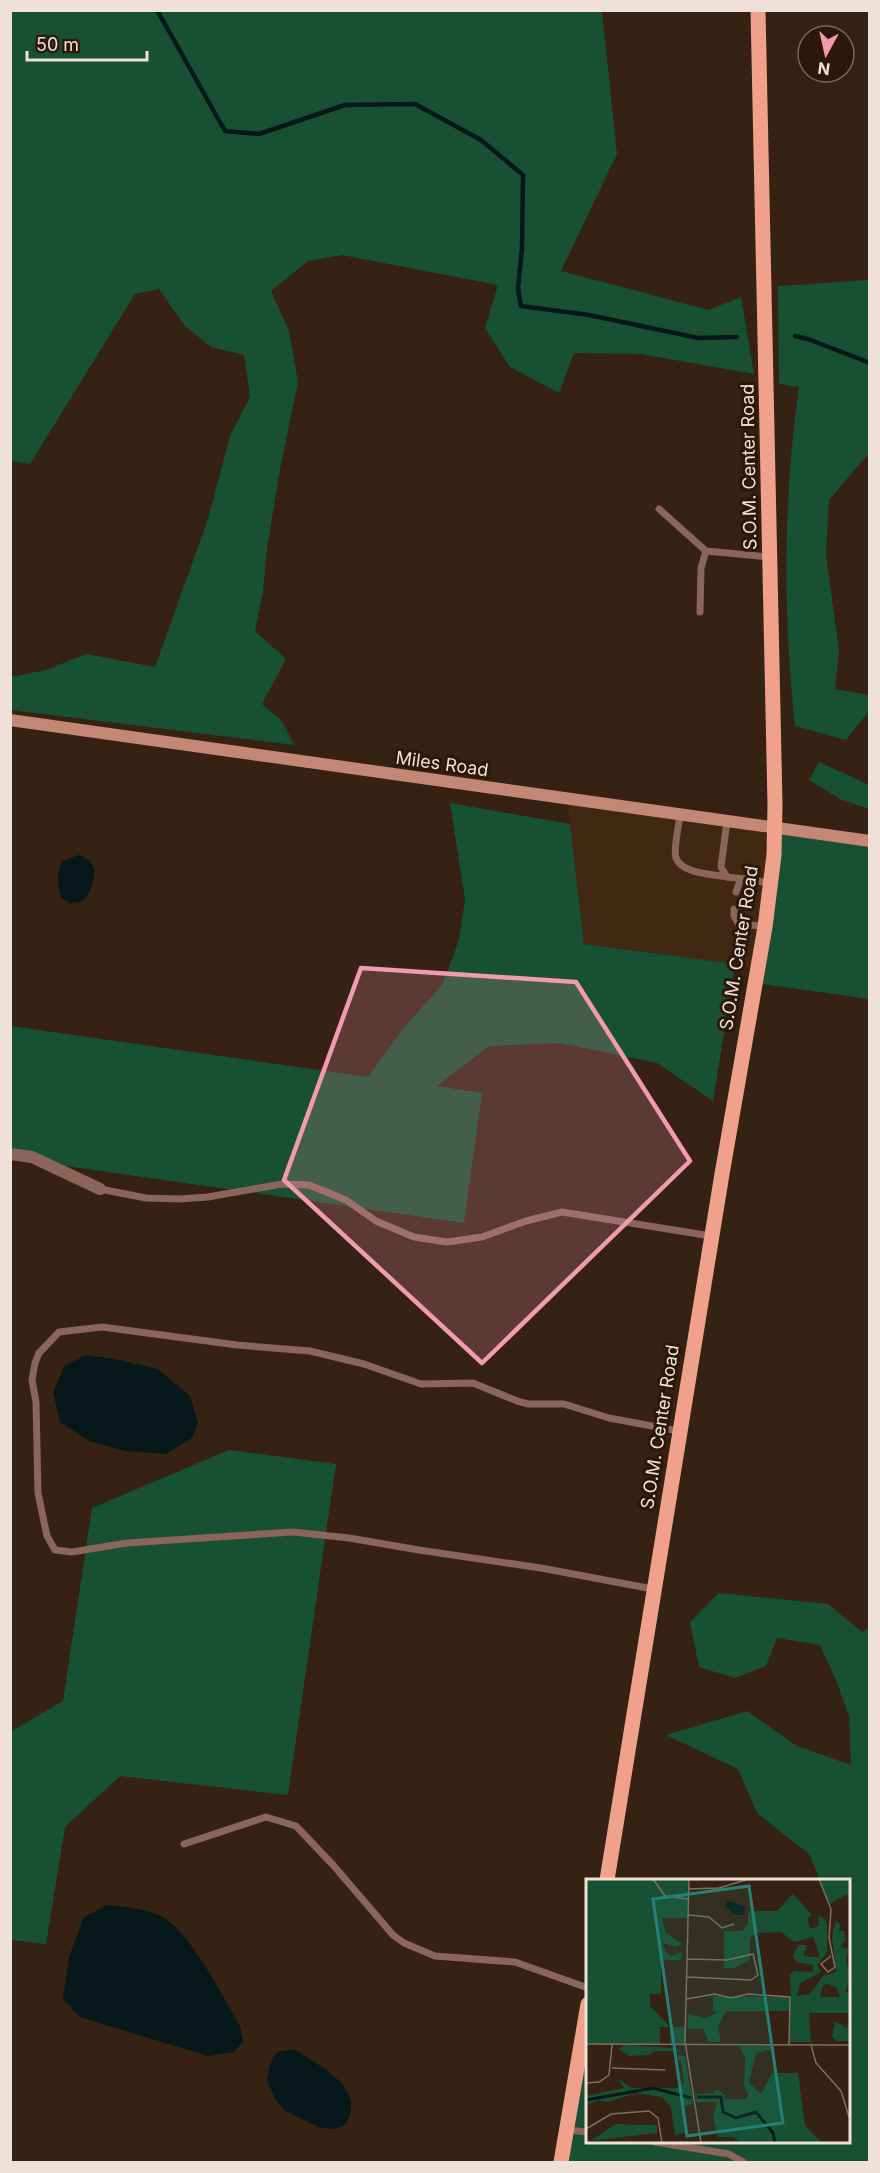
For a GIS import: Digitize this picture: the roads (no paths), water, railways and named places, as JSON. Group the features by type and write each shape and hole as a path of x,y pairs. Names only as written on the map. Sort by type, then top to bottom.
{"main road":[{"name":"S.O.M. Center Road","path":"607,1879 711,1236 771,884 775,828 759,10"},
{"name":"Miles Road","path":"10,720 870,841"},
{"path":"561,2163 586,2016"}],"street":[{"path":"10,1154 32,1157 100,1189"}],"lane":[{"path":"658,509 706,551 770,557"},
{"path":"700,612 701,568 706,551"},
{"path":"680,815 675,851 676,858 686,868 771,884"},
{"path":"727,821 721,867 728,877"},
{"path":"736,892 740,881 745,879"},
{"path":"734,909 734,916 738,923 765,927"},
{"path":"100,1189 146,1198 180,1199 208,1197 282,1184 309,1185 346,1200 376,1221 414,1237 447,1242 482,1237 526,1221 562,1212 711,1236"},
{"path":"653,1589 542,1568 349,1538 293,1532 127,1543 72,1552 55,1550 46,1536 38,1493 36,1402 32,1380 34,1363 44,1346 59,1332 102,1327 237,1345 310,1351 364,1364 422,1384 473,1383 528,1404 564,1404 609,1418 679,1431"},
{"path":"184,1844 266,1817 296,1826 393,1935 404,1943 435,1956 515,1962 586,1987"},
{"path":"567,2130 586,2132"},
{"path":"661,2143 729,2154 743,2163"}],"waterway":[{"path":"157,10 225,131 259,134 345,105 415,104 481,140 523,175 522,248 518,289 521,306 589,315 698,338 737,337"},
{"path":"795,336 870,363"}]}
